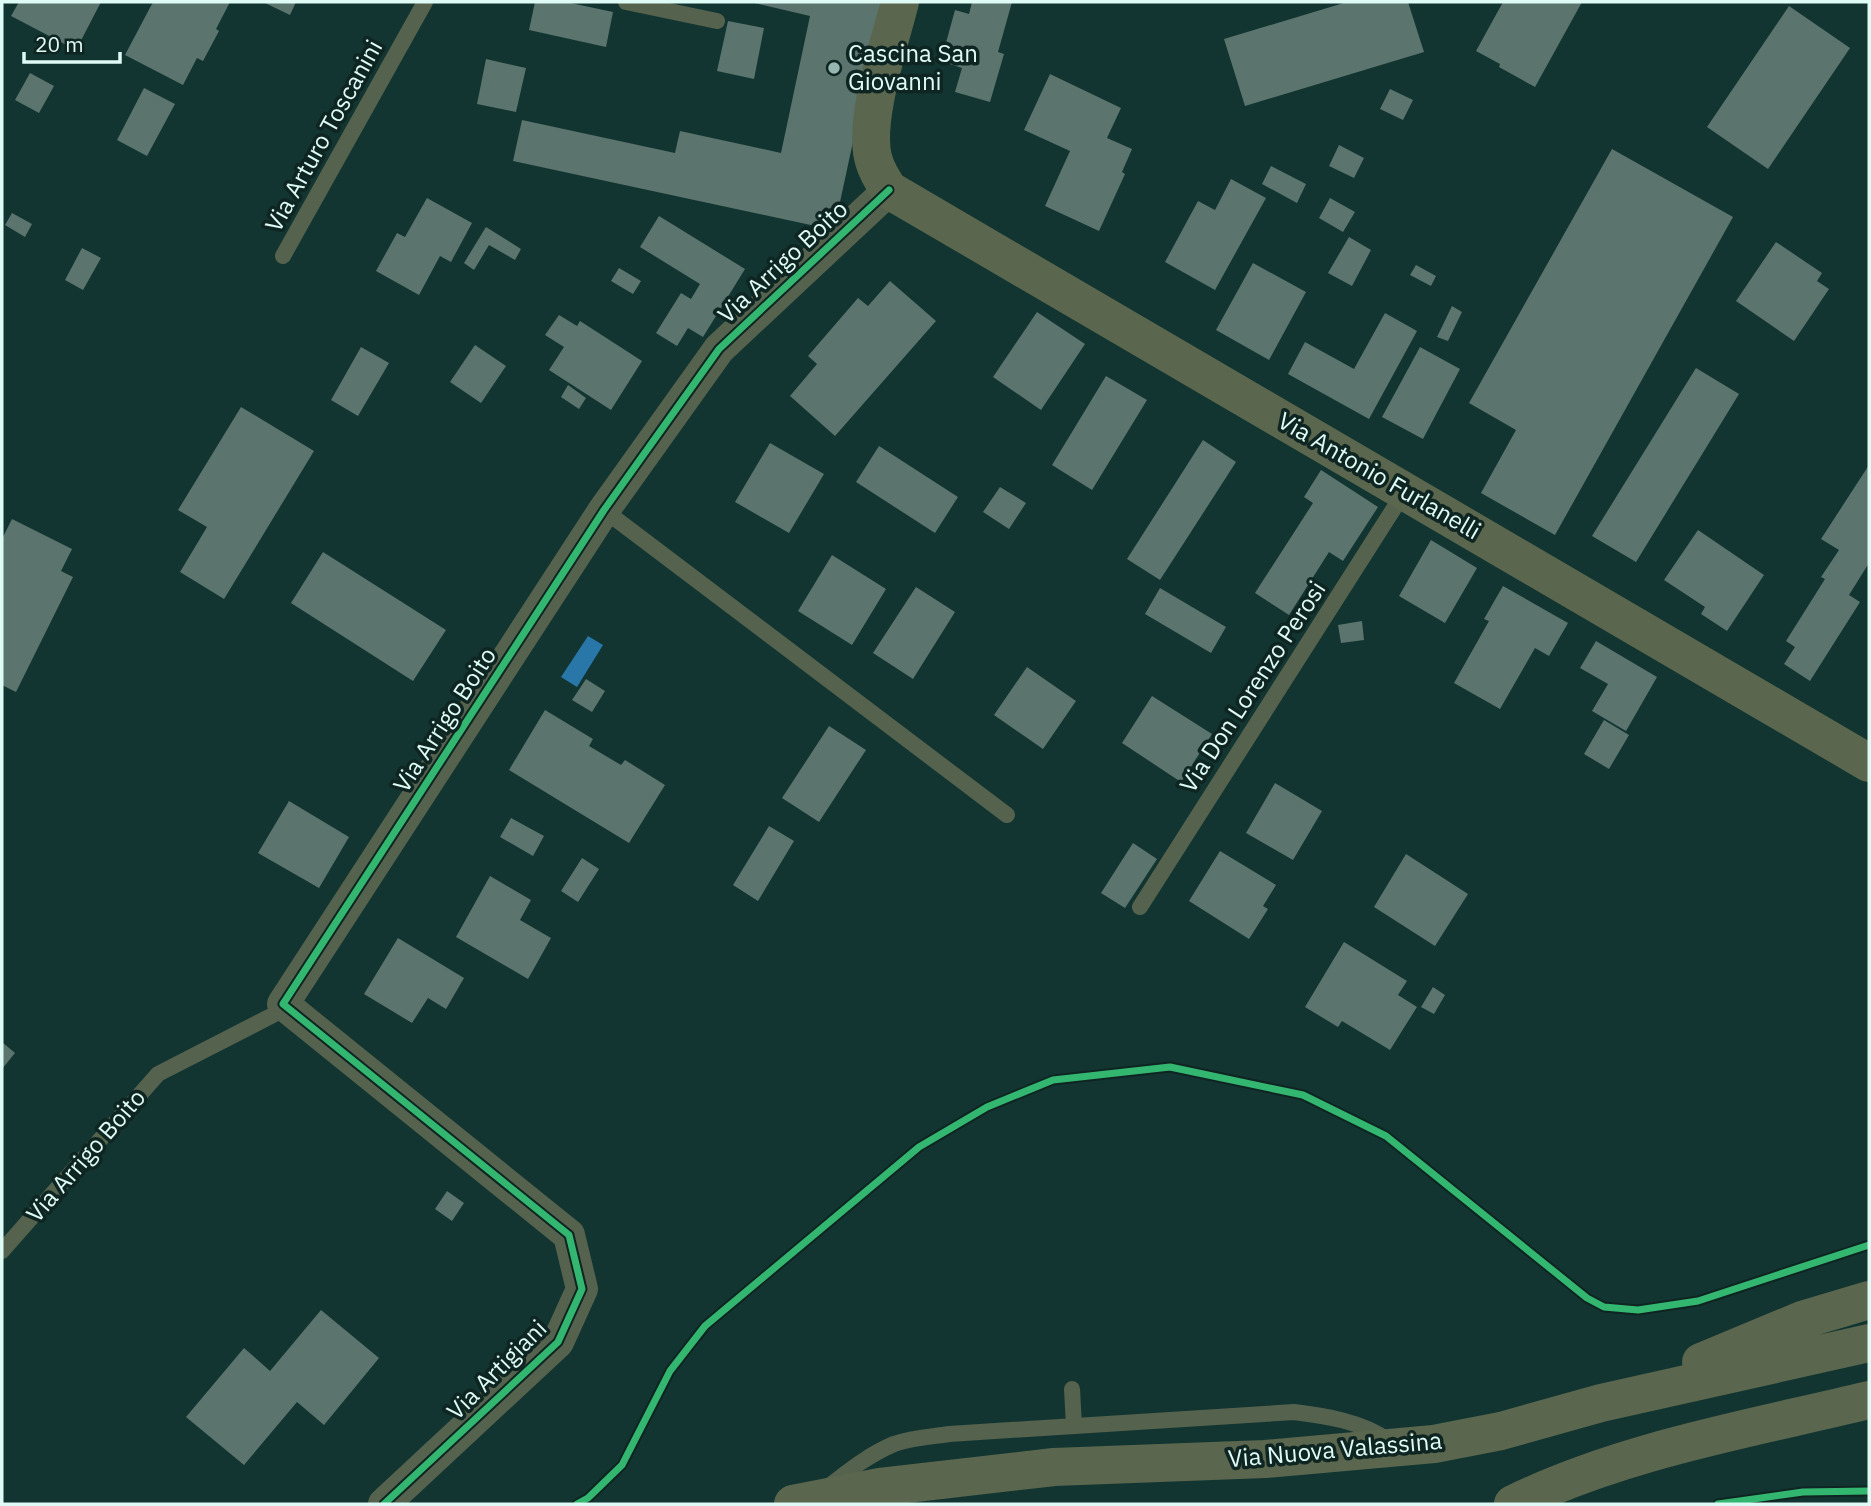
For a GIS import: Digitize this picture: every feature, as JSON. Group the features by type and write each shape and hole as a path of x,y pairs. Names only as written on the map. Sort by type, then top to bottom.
{"main road":[{"path":"889,190 873,159 871,119 900,2"},
{"name":"Via Antonio Furlanelli","path":"889,190 1869,763"},
{"path":"1601,1403 1802,1320 1869,1300"},
{"name":"Via Nuova Valassina","path":"803,1502 880,1488 1054,1466 1265,1459 1434,1444 1501,1431 1601,1403 1869,1343"},
{"path":"1513,1504 1549,1486 1626,1459 1869,1399"},
{"path":"1805,1415 1869,1415"}],"street":[{"name":"Via Arrigo Boito","path":"283,1004 604,510 719,348 889,190"},
{"name":"Via Artigiani","path":"283,1004 569,1236 582,1289 558,1342 384,1504"}],"lane":[{"name":"Via Arturo Toscanini","path":"283,256 425,2"},
{"path":"626,2 717,22"},
{"name":"Via Don Lorenzo Perosi","path":"1140,907 1405,491"},
{"path":"604,510 1007,815"},
{"name":"Via Arrigo Boito","path":"2,1251 158,1074 273,1015 283,1004"},
{"path":"1072,1389 1074,1426"},
{"path":"803,1502 894,1444 948,1434 1294,1412 1332,1417 1376,1432 1399,1447"}],"water":[{"path":"588,636 603,645 577,687 561,677"}],"building":[{"path":"19,2 101,2 76,50 11,16"},
{"path":"153,2 230,2 203,61 197,58 183,85 125,55"},
{"path":"263,2 296,2 290,15"},
{"path":"535,2 566,2 613,12 606,47 529,30"},
{"name":"Cascina San Giovanni","path":"750,2 883,2 834,230 513,161 522,120 675,153 680,131 781,153 810,16"},
{"path":"972,2 1012,2 998,52 1004,54 990,102 955,92 962,68 941,61 955,10 969,14"},
{"path":"1347,2 1408,2 1424,52 1245,106 1224,39"},
{"path":"1503,2 1582,2 1535,87 1476,51"},
{"path":"1789,6 1850,48 1768,169 1707,127"},
{"path":"728,21 764,28 754,79 717,71"},
{"path":"486,59 526,68 516,112 477,104"},
{"path":"30,73 54,86 39,113 15,100"},
{"path":"1050,74 1121,108 1107,138 1132,149 1122,172 1125,174 1099,231 1045,206 1070,151 1024,130"},
{"path":"144,88 175,104 147,156 117,140"},
{"path":"1390,89 1413,100 1403,120 1380,109"},
{"path":"1339,145 1364,158 1354,178 1329,166"},
{"path":"1612,149 1733,217 1555,535 1481,493 1516,430 1469,403"},
{"path":"1271,166 1306,184 1297,203 1262,184"},
{"path":"1231,179 1266,198 1215,290 1165,262 1198,201 1215,210"},
{"path":"427,198 472,223 451,262 440,256 419,295 376,271 397,233 405,237"},
{"path":"1330,198 1355,212 1343,232 1319,218"},
{"path":"12,213 32,224 25,237 5,225"},
{"path":"659,216 745,269 703,337 688,328 677,346 656,333 681,293 691,299 700,284 640,247"},
{"path":"486,227 521,249 515,260 489,245 474,270 464,263"},
{"path":"1349,237 1371,250 1352,286 1328,273"},
{"path":"1776,242 1822,273 1817,281 1829,289 1794,341 1736,301"},
{"path":"82,248 101,258 83,290 65,280"},
{"path":"1253,263 1306,292 1269,360 1216,330"},
{"path":"1416,265 1436,276 1431,286 1410,275"},
{"path":"619,268 641,281 633,294 611,281"},
{"path":"890,281 936,321 835,436 790,396 817,364 808,356 858,298 868,306"},
{"path":"1452,306 1462,312 1448,341 1437,337"},
{"path":"1037,312 1085,344 1041,410 993,377"},
{"path":"1385,313 1417,331 1369,419 1288,374 1305,342 1354,369"},
{"path":"559,315 577,326 580,321 642,361 611,410 549,370 564,347 545,335"},
{"path":"475,345 506,366 481,403 450,382"},
{"path":"361,347 389,363 358,416 331,400"},
{"path":"1420,347 1460,369 1423,439 1382,417"},
{"path":"1696,368 1739,394 1636,562 1592,536"},
{"path":"1106,376 1147,400 1092,490 1052,465"},
{"path":"568,385 586,398 579,409 561,397"},
{"path":"241,407 314,451 224,599 180,572 207,527 178,510"},
{"path":"1203,440 1236,462 1160,580 1127,559"},
{"path":"770,443 824,474 789,533 735,502"},
{"path":"879,446 958,497 935,533 856,482"},
{"path":"1869,465 1869,563 1849,595 1860,602 1810,681 1784,664 1795,647 1786,641 1825,579 1821,577 1839,550 1821,539"},
{"path":"1321,470 1378,507 1343,561 1329,552 1289,615 1255,593 1313,503 1304,497"},
{"path":"1000,487 1026,503 1009,529 983,512"},
{"path":"12,519 72,549 61,571 73,577 16,692 2,685 2,539"},
{"path":"1698,530 1764,575 1727,631 1701,614 1705,607 1664,580"},
{"path":"1431,540 1477,568 1445,623 1399,596"},
{"path":"323,552 446,630 413,681 291,603"},
{"path":"832,555 886,589 852,645 798,611"},
{"path":"1503,586 1568,623 1549,656 1535,648 1500,709 1454,683 1489,621 1484,619"},
{"path":"916,587 955,612 913,679 873,653"},
{"path":"1160,588 1226,627 1211,653 1145,614"},
{"path":"1362,621 1364,640 1341,643 1338,625"},
{"path":"1596,641 1657,677 1626,731 1592,711 1608,684 1580,668"},
{"path":"1027,667 1076,701 1043,749 994,715"},
{"path":"586,679 605,691 592,712 572,700"},
{"path":"1152,696 1212,734 1181,782 1122,743"},
{"path":"545,710 593,739 589,746 621,765 625,760 665,785 629,843 509,770"},
{"path":"1604,720 1629,735 1609,769 1584,754"},
{"path":"829,726 866,750 819,822 782,798"},
{"path":"1275,783 1322,811 1293,860 1246,833"},
{"path":"289,801 349,837 319,888 258,853"},
{"path":"511,818 544,836 533,856 500,837"},
{"path":"769,826 794,841 758,901 733,885"},
{"path":"1133,843 1157,859 1125,908 1101,893"},
{"path":"1220,851 1276,885 1263,906 1268,909 1249,939 1189,901"},
{"path":"1406,854 1468,894 1435,946 1374,907"},
{"path":"582,858 599,869 578,902 561,891"},
{"path":"490,876 531,900 520,920 551,938 528,979 456,937"},
{"path":"398,938 464,978 446,1009 428,998 412,1023 364,994"},
{"path":"1344,942 1407,981 1398,995 1417,1007 1390,1050 1342,1021 1338,1027 1305,1007"},
{"path":"1433,987 1445,995 1434,1014 1421,1007"},
{"path":"2,1042 15,1053 2,1069"},
{"path":"447,1191 464,1203 452,1221 435,1209"},
{"path":"321,1310 379,1358 324,1425 297,1402 244,1465 186,1417 244,1348 270,1371"}],"cycle path":[{"path":"384,1504 558,1342 582,1289 569,1235 283,1004 604,510 719,349 889,190"},
{"path":"577,1504 588,1498 622,1465 670,1371 705,1326 919,1147 987,1107 1053,1080 1170,1067 1303,1095 1386,1136 1587,1298 1604,1307 1638,1310 1698,1301 1869,1245"},
{"path":"1718,1504 1803,1492 1869,1491"}],"place":[{"name":"Cascina San Giovanni","path":"834,68"}]}
